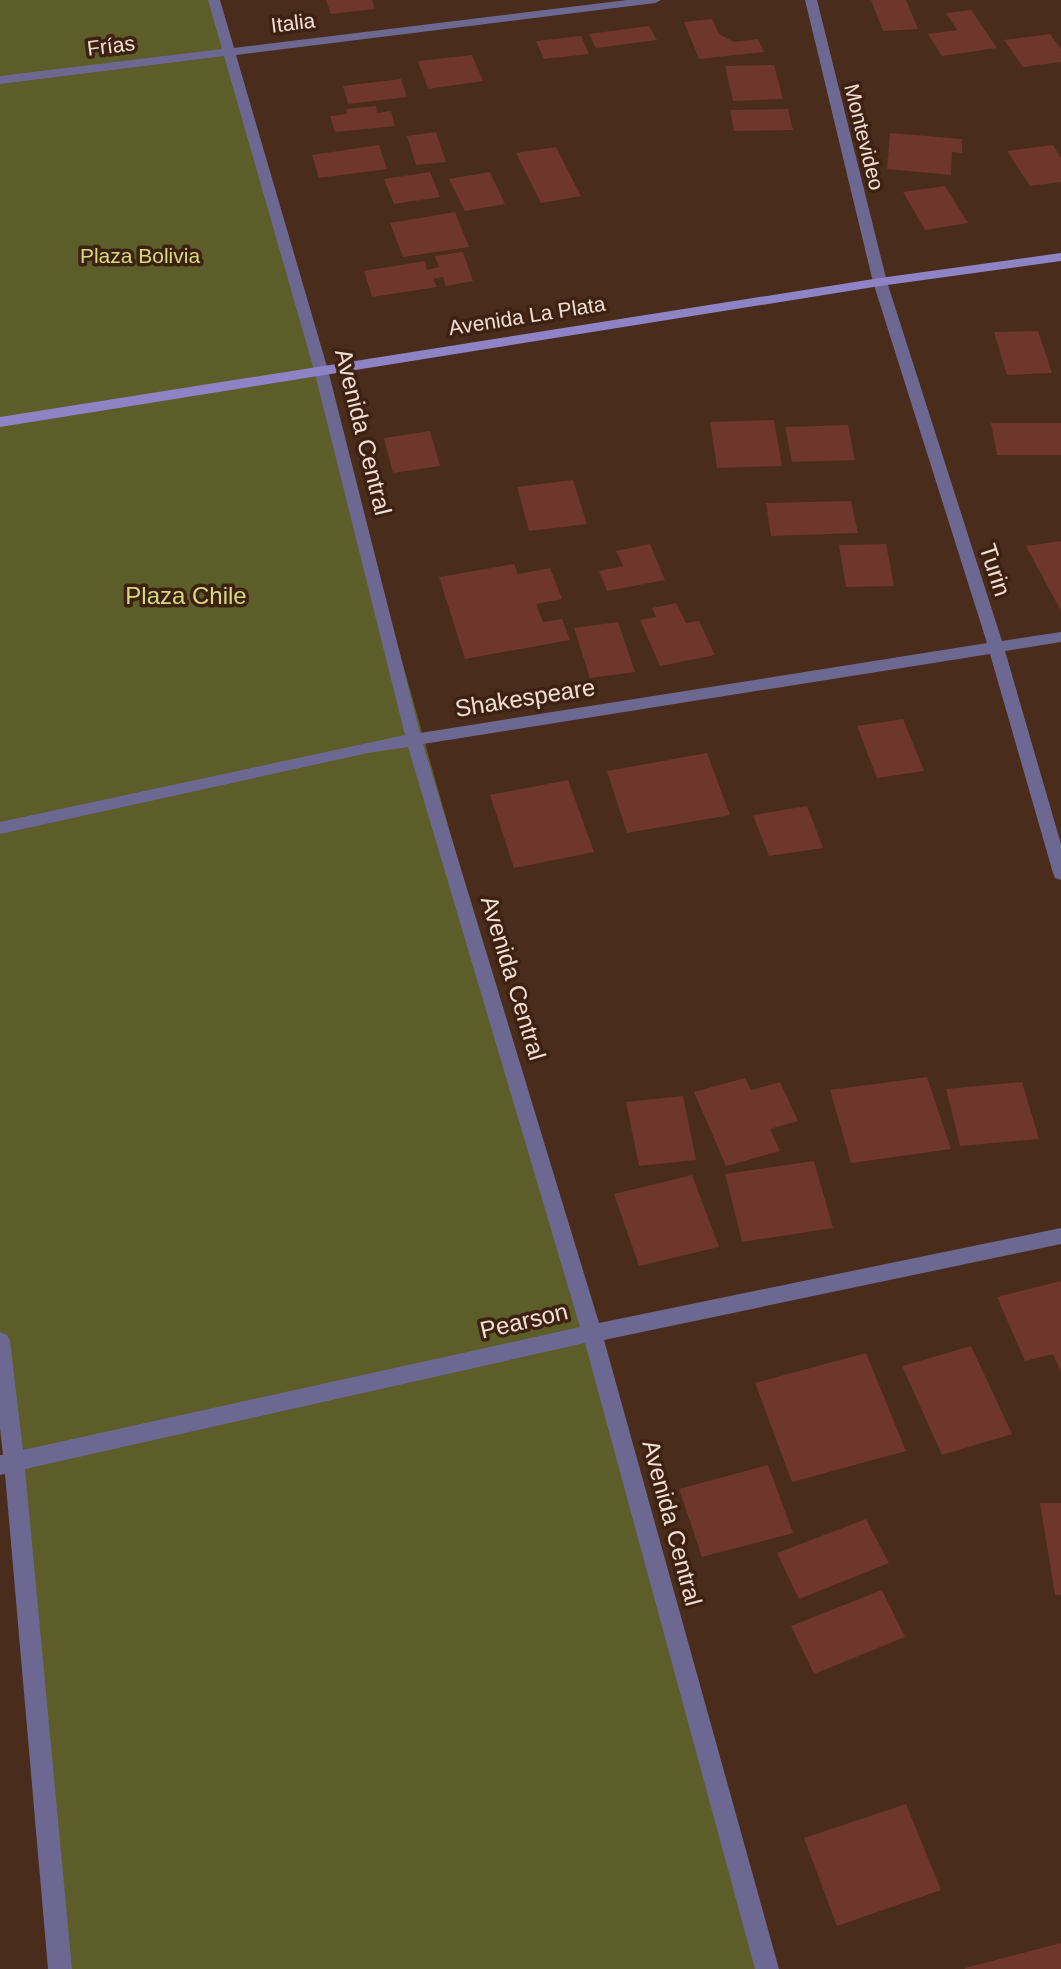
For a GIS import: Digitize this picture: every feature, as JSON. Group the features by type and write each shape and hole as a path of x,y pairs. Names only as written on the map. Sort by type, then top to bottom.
{"main road":[{"name":"Avenida La Plata","path":"0,422 880,282 1061,257"}],"street":[{"name":"Avenida Central","path":"214,0 321,370 414,741 592,1333 767,1969"},
{"name":"Italia","path":"227,50 655,0"},
{"name":"Montevideo","path":"811,0 880,282"},
{"name":"Frías","path":"0,80 227,50"},
{"name":"Turin","path":"880,282 996,647 1061,873"},
{"name":"Shakespeare","path":"0,828 369,747 1061,637"},
{"name":"Pearson","path":"7,1464 592,1333 1061,1236"},
{"path":"0,1341 7,1464 60,1969"}],"green space":[{"path":"0,0 217,0 665,1600 762,1969 60,1969 0,1336"}],"building":[{"path":"326,0 372,0 375,9 331,14"},
{"path":"871,0 906,0 918,29 883,31"},
{"path":"971,10 997,48 942,56 928,34 957,30 946,13"},
{"path":"712,19 719,34 734,42 758,39 764,52 699,59 684,22"},
{"path":"649,26 657,40 596,48 589,34"},
{"path":"1050,34 1061,49 1061,62 1023,67 1004,40"},
{"path":"581,36 589,54 544,59 536,41"},
{"path":"472,55 483,81 428,89 418,61"},
{"path":"774,65 783,99 733,101 725,66"},
{"path":"401,79 407,97 348,104 343,86"},
{"path":"376,106 377,113 391,111 395,126 335,132 330,116 347,114 346,109"},
{"path":"788,109 793,130 734,131 730,110"},
{"path":"436,132 446,162 416,165 407,136"},
{"path":"890,133 962,139 962,153 952,152 951,175 887,169"},
{"path":"379,145 387,169 319,178 312,155"},
{"path":"1053,145 1061,158 1061,182 1030,186 1007,151"},
{"path":"556,147 581,196 541,203 516,153"},
{"path":"430,172 440,197 394,204 384,179"},
{"path":"490,172 505,204 465,211 449,179"},
{"path":"945,186 968,223 925,230 903,192"},
{"path":"455,212 469,247 403,257 390,223"},
{"path":"463,252 473,281 446,286 443,277 433,279 437,287 372,297 364,271 425,261 427,270 439,267 435,256"},
{"path":"1038,331 1052,373 1007,375 994,332"},
{"path":"774,420 782,466 717,468 710,422"},
{"path":"991,423 1061,423 1061,455 997,455"},
{"path":"848,425 855,460 792,462 785,427"},
{"path":"430,431 440,466 393,473 384,438"},
{"path":"573,480 587,524 529,531 517,487"},
{"path":"851,501 858,533 771,536 766,503"},
{"path":"1061,541 1061,611 1026,546"},
{"path":"650,544 665,580 607,591 599,571 623,566 616,551"},
{"path":"886,544 894,586 846,587 839,545"},
{"path":"514,564 518,574 550,568 562,599 536,604 543,622 562,619 570,640 465,659 439,577"},
{"path":"676,603 686,623 699,621 715,655 660,666 640,620 656,617 652,608"},
{"path":"618,622 635,672 590,678 574,628"},
{"path":"903,719 924,771 877,778 857,726"},
{"path":"707,753 730,815 627,833 607,771"},
{"path":"568,780 594,852 514,868 490,795"},
{"path":"807,806 823,848 769,856 753,815"},
{"path":"927,1077 951,1149 851,1163 830,1090"},
{"path":"745,1078 751,1090 780,1082 798,1121 770,1129 780,1151 726,1166 694,1092"},
{"path":"1022,1082 1039,1139 960,1146 946,1089"},
{"path":"683,1096 696,1160 639,1166 626,1102"},
{"path":"814,1161 833,1228 742,1242 725,1174"},
{"path":"692,1175 719,1247 639,1266 614,1194"},
{"path":"1061,1281 1061,1372 1053,1354 1025,1361 997,1297"},
{"path":"971,1346 1012,1434 942,1455 902,1366"},
{"path":"866,1353 906,1451 792,1482 755,1383"},
{"path":"768,1465 793,1533 702,1557 679,1489"},
{"path":"1040,1503 1061,1503 1061,1595 1055,1595"},
{"path":"866,1519 889,1563 799,1599 777,1553"},
{"path":"882,1590 905,1637 814,1674 791,1626"},
{"path":"906,1804 941,1890 837,1926 804,1838"},
{"path":"1061,1943 1061,1969 965,1969 965,1968"}],"park label":[{"name":"Plaza Bolivia","path":"140,256"},
{"name":"Plaza Chile","path":"186,596"}]}
